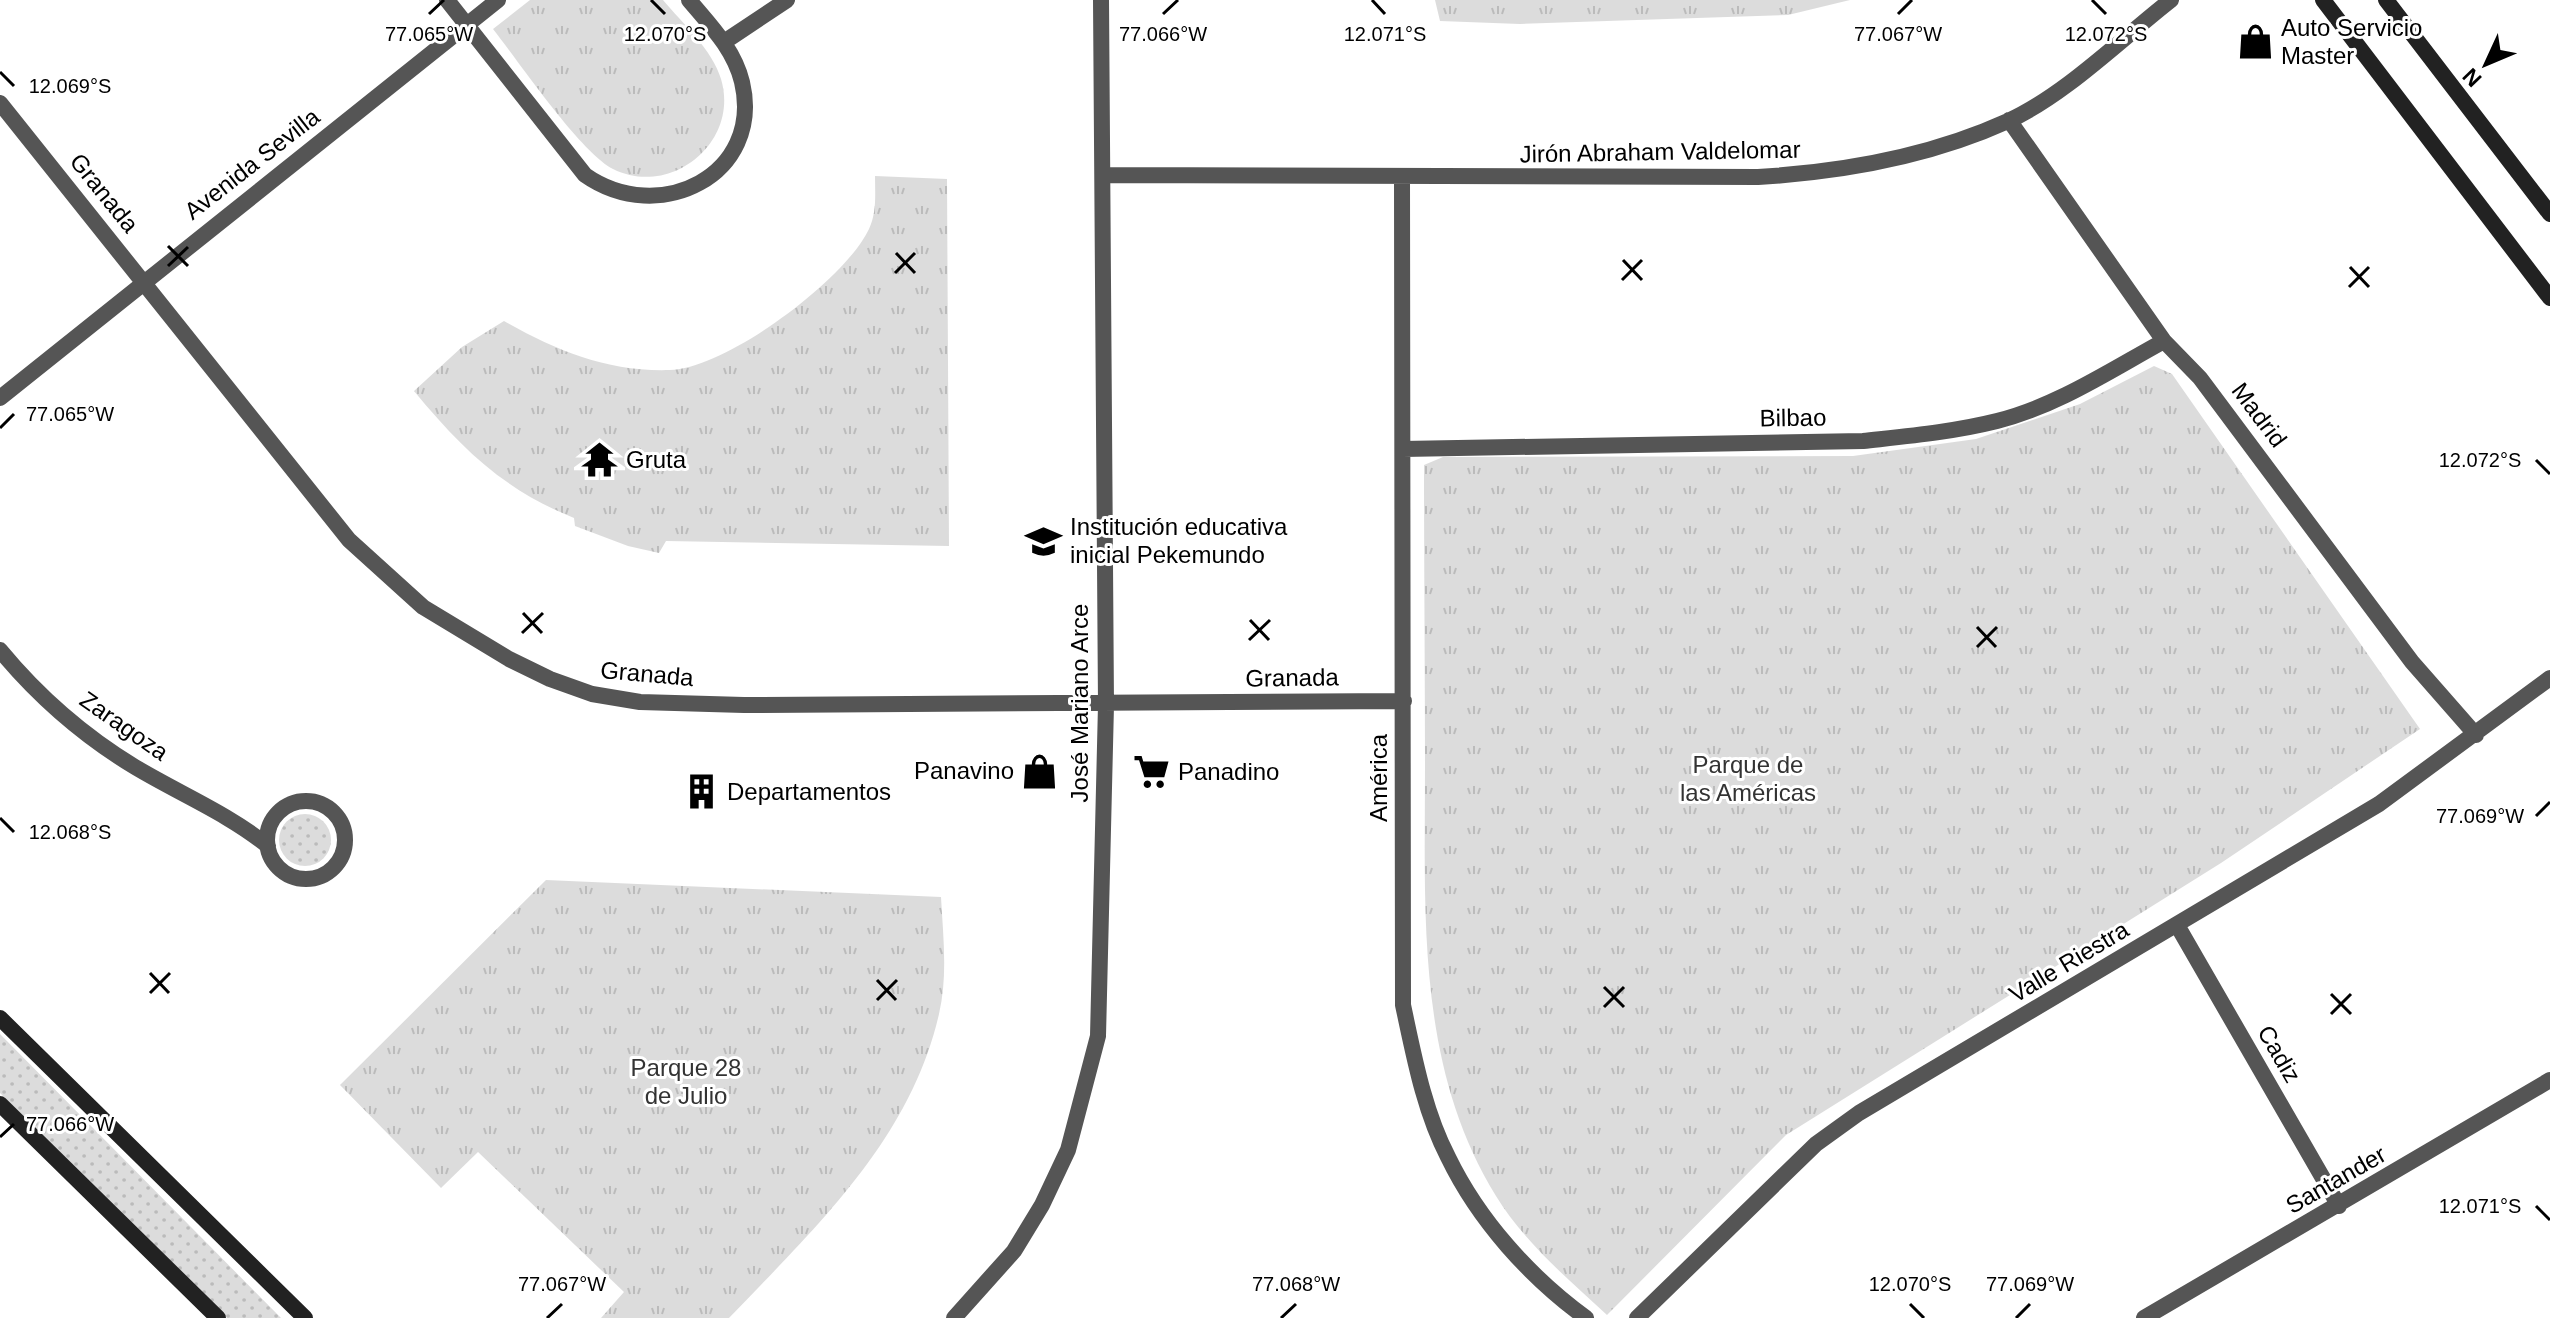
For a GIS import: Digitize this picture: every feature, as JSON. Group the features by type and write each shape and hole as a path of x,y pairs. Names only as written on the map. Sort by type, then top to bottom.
{"main road":[{"path":"2323,0 2550,298"},
{"path":"2386,0 2550,214"},
{"path":"0,1018 305,1318"},
{"path":"0,1104 218,1318"}],"street":[{"path":"447,0 585,175 614,192 645,198 676,194 703,181 726,159 734,146 744,100 739,70 724,42 689,0"},
{"name":"Avenida Sevilla","path":"0,398 143,280 498,0"},
{"path":"724,42 787,0"},
{"name":"José Mariano Arce","path":"954,1318 1014,1251 1042,1205 1068,1150 1098,1036 1106,705 1101,362 1101,0"},
{"name":"Jirón Abraham Valdelomar","path":"1103,175 1402,178 1758,177 1824,173 1946,143 2009,120 2051,94 2171,0"},
{"name":"Granada","path":"0,103 359,550 423,607 550,679 592,694 640,702 1106,705 1404,701"},
{"name":"Madrid","path":"2009,120 2164,341 2200,378 2412,662 2476,735"},
{"name":"América","path":"1402,178 1403,1005 1430,1113 1448,1158 1509,1247 1548,1290 1586,1318"},
{"name":"Bilbao","path":"1403,449 1863,441 1927,434 2000,420 2057,398 2164,341"},
{"name":"Zaragoza","path":"0,650 46,699 86,734 135,767 235,820 268,846"},
{"name":"Valle Riestra","path":"1637,1318 1816,1144 1859,1113 2379,804 2550,678"},
{"path":"235,820 273,818 293,803 318,803 338,818 345,842 336,865 314,878 289,874 278,866 268,846 273,818"},
{"name":"Cadiz","path":"2177,925 2339,1206"},
{"name":"Santander","path":"2144,1318 2550,1080"}],"green space":[{"path":"530,0 663,0 704,47 721,79 724,102 720,124 710,143 696,158 678,170 657,176 635,176 613,169 599,159 567,126 493,29"},
{"path":"1435,0 1850,0 1788,15 1520,24 1440,21"},
{"path":"875,176 947,179 949,546 666,541 659,553 628,546 575,526 574,518 505,481 467,449 414,391 462,347 504,321 584,358 625,367 670,370 722,354 782,318 811,295 856,250 873,216"},
{"name":"Parque de las Américas","path":"2154,366 2172,374 2420,729 2221,863 1786,1135 1607,1315 1533,1245 1496,1196 1470,1146 1451,1095 1438,1042 1426,933 1424,465 1443,457 1853,456 1976,439 2080,404"},
{"path":"305,814 323,822 331,840 323,858 305,866 287,858 279,840 287,822"},
{"name":"Parque 28 de Julio","path":"546,880 941,897 944,956 942,1000 925,1060 906,1102 883,1142 856,1179 729,1318 601,1318 624,1292 478,1152 441,1188 340,1085"},
{"path":"0,1034 281,1318 227,1318 0,1093"}],"place":[{"name":"Auto Servicio Master","path":"2255,42"},
{"name":"Gruta","path":"600,460"},
{"name":"Institución educativa inicial Pekemundo","path":"1044,541"},
{"name":"Panavino","path":"1040,771"},
{"name":"Panadino","path":"1152,772"},
{"name":"Departamentos","path":"701,792"}]}
